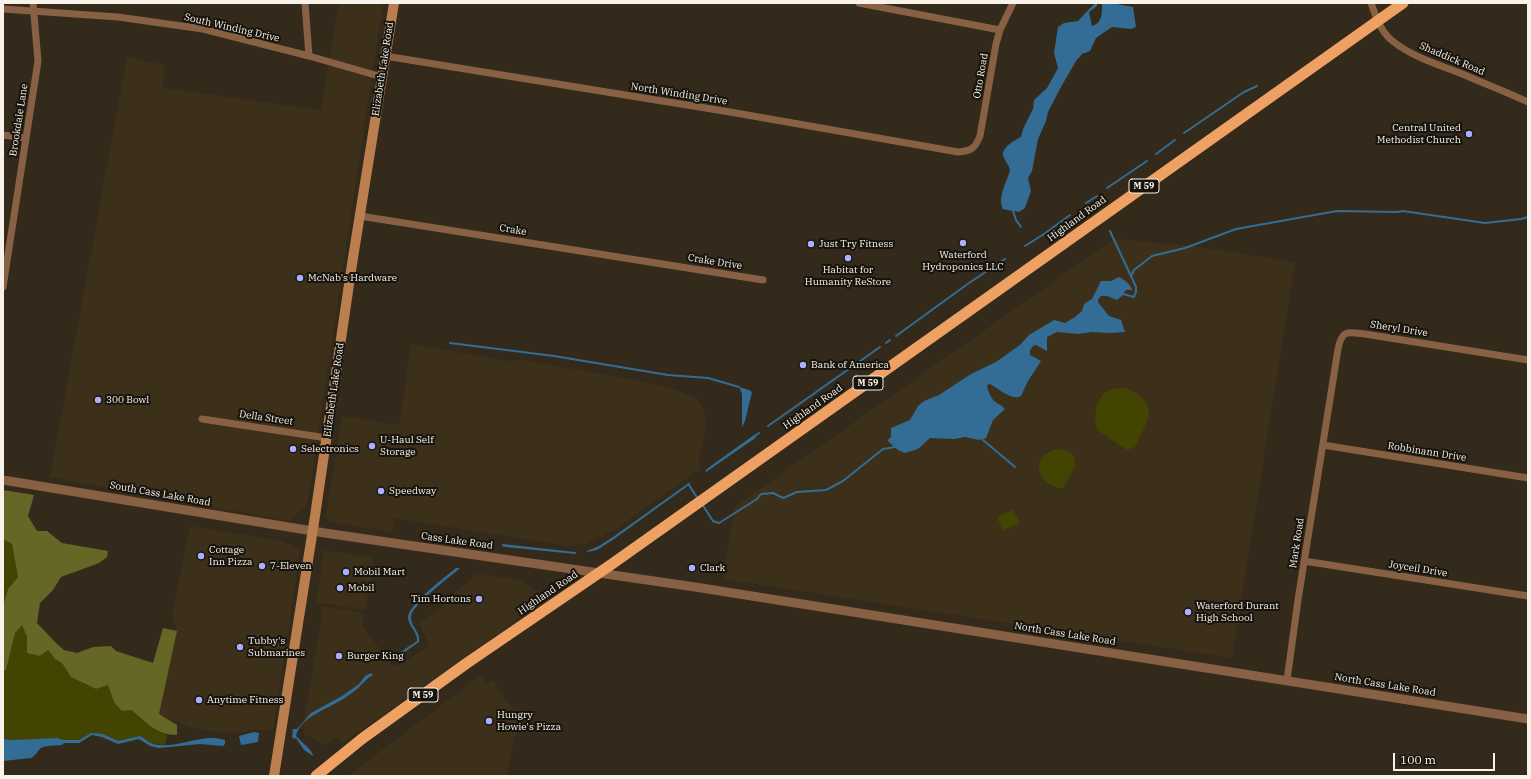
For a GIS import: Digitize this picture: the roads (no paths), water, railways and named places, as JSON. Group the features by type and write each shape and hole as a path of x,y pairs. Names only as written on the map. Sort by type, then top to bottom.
{"highway":[{"name":"Highland Road","path":"316,776 363,738 426,693 700,501 1403,3"}],"main road":[{"name":"Elizabeth Lake Road","path":"274,776 328,438 360,216 394,3"}],"street":[{"name":"Brookdale Lane","path":"3,287 38,61 33,3"},
{"path":"305,3 309,56"},
{"path":"858,3 1000,30"},
{"name":"Otto Road","path":"969,151 977,144 980,136 1000,30 1013,3"},
{"name":"Shaddick Road","path":"1371,3 1377,21 1389,38 1401,47 1419,57 1528,102"},
{"name":"South Winding Drive","path":"3,9 118,17 203,29 309,56 382,77"},
{"name":"North Winding Drive","path":"385,56 730,112 958,152 969,151"},
{"path":"3,135 26,138"},
{"name":"Crake","path":"360,216 663,265"},
{"name":"Crake Drive","path":"663,265 763,280"},
{"name":"Sheryl Drive","path":"1329,409 1340,339 1343,334 1349,332 1528,360"},
{"name":"Mark Road","path":"1287,680 1304,561 1329,409"},
{"name":"Della Street","path":"202,419 328,438"},
{"name":"Robbinann Drive","path":"1323,445 1528,478"},
{"name":"South Cass Lake Road","path":"3,480 313,531"},
{"name":"Cass Lake Road","path":"313,531 598,573"},
{"name":"Joyceil Drive","path":"1304,561 1528,596"},
{"name":"North Cass Lake Road","path":"598,573 1528,719"}],"water":[{"path":"1095,3 1097,3 1097,6 1089,12 1092,26 1096,25 1100,20 1102,3 1111,3 1133,7 1136,27 1131,29 1112,27 1096,38 1090,51 1082,54 1076,61 1048,112 1046,121 1038,139 1032,171 1028,178 1031,191 1025,208 1019,212 1003,209 1001,200 1010,170 1003,152 1009,144 1021,137 1023,129 1033,109 1034,100 1047,88 1058,68 1054,53 1058,27 1064,23 1078,21"},
{"path":"1119,277 1127,282 1132,290 1126,290 1117,300 1107,296 1101,296 1098,299 1098,302 1109,316 1121,320 1125,332 1092,332 1078,334 1057,332 1047,337 1047,351 1036,345 1033,346 1030,350 1030,355 1041,361 1028,381 1021,396 1010,396 990,384 987,385 990,396 993,400 1005,409 993,420 986,438 979,440 965,437 954,439 930,438 918,449 905,453 898,450 888,441 891,437 891,428 910,420 918,406 924,401 939,395 971,374 996,362 1020,345 1029,335 1054,320 1065,323 1075,317 1082,311 1084,304 1092,299 1101,281 1111,281"},
{"path":"739,387 752,392 745,421 742,427 742,394"},
{"path":"754,435 756,437 754,439 706,472 705,471 708,468"},
{"path":"690,482 689,485 614,539 597,550 587,552 613,537"},
{"path":"502,544 577,553 506,547 502,546"},
{"path":"456,568 460,568 432,591 413,611 411,620 418,635 419,642 392,661 390,659 417,641 416,635 408,620 414,605 428,591"},
{"path":"371,673 373,675 354,691 303,723 296,736 309,749 313,756 304,750 296,738 294,739 292,737 293,729 297,729 311,713 342,696 359,684 365,676"},
{"path":"254,732 259,733 258,742 241,745 239,736"},
{"path":"91,733 103,734 118,741 140,736 153,744 162,745 171,745 207,738 225,740 225,744 223,746 200,744 159,748 150,746 139,739 118,744 102,737 92,735 79,743 64,743 62,745 43,747 31,758 3,761 3,739 57,738 63,740 79,740"}],"waterway":[{"path":"1184,133 1244,92 1257,86"},
{"path":"1156,154 1175,140"},
{"path":"1107,188 1147,161"},
{"path":"1086,203 1097,196"},
{"path":"1013,211 1016,220 1021,227"},
{"path":"1131,276 1134,270 1152,256 1185,248 1236,229 1337,211 1403,211 1485,223 1528,217"},
{"path":"1025,246 1070,215"},
{"path":"1110,231 1136,287 1134,297 1123,294"},
{"path":"896,336 1005,259"},
{"path":"886,343 890,340"},
{"path":"450,343 554,356 668,375 708,378 739,387"},
{"path":"768,426 880,347"},
{"path":"755,436 759,433"},
{"path":"983,440 1015,467"},
{"path":"702,504 713,521 719,523 757,499 761,494 773,493 783,498 797,492 826,490 843,481 883,449 895,447"},
{"path":"689,485 698,499"}],"place":[{"name":"Central United Methodist Church","path":"1469,134"},
{"name":"Waterford Hydroponics LLC","path":"963,243"},
{"name":"Just Try Fitness","path":"811,244"},
{"name":"Habitat for Humanity ReStore","path":"848,258"},
{"name":"McNab's Hardware","path":"300,278"},
{"name":"Bank of America","path":"803,365"},
{"name":"300 Bowl","path":"98,400"},
{"name":"U-Haul Self Storage","path":"372,446"},
{"name":"Selectronics","path":"293,449"},
{"name":"Speedway","path":"381,491"},
{"name":"Cottage Inn Pizza","path":"201,556"},
{"name":"7-Eleven","path":"262,566"},
{"name":"Clark","path":"692,568"},
{"name":"Mobil Mart","path":"346,572"},
{"name":"Mobil","path":"340,588"},
{"name":"Tim Hortons","path":"479,599"},
{"name":"Waterford Durant High School","path":"1188,612"},
{"name":"Tubby's Submarines","path":"240,647"},
{"name":"Burger King","path":"339,656"},
{"name":"Anytime Fitness","path":"199,700"},
{"name":"Hungry Howie's Pizza","path":"489,721"}]}
